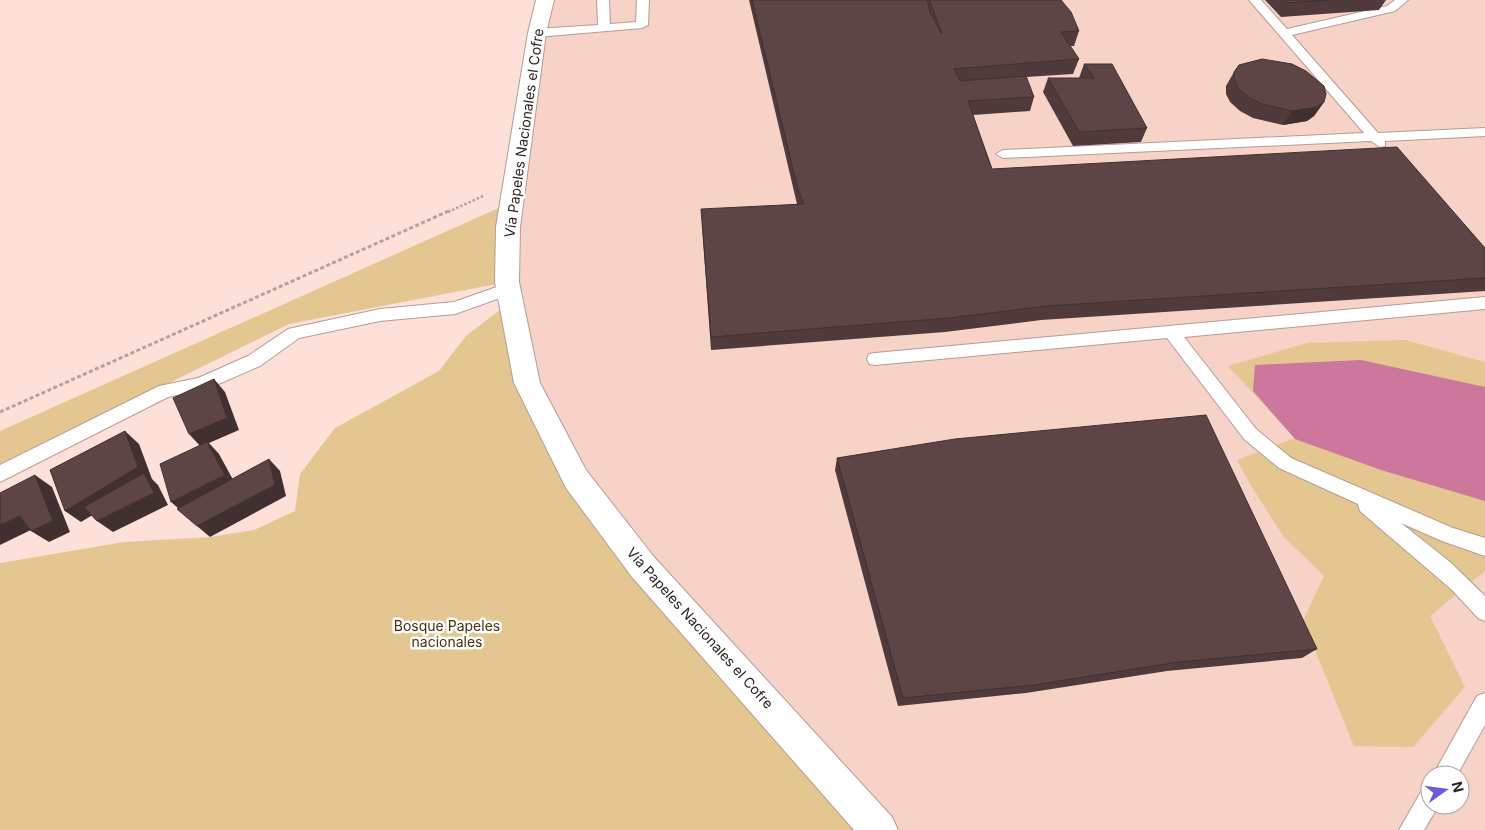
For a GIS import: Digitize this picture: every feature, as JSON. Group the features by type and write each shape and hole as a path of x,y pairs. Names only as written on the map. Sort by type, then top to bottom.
{"street":[{"name":"Vía Papeles Nacionales el Cofre","path":"545,0 537,34 508,227 508,289 527,383 576,479 643,567 879,830"}],"lane":[{"path":"603,0 604,28"},
{"path":"537,34 642,25 643,0"},
{"path":"1255,0 1387,151"},
{"path":"1284,33 1391,9 1402,0"},
{"path":"1003,154 1485,132"},
{"path":"0,474 165,391 201,384 254,361 294,333 380,315 456,308 508,289"},
{"path":"875,359 1485,303"},
{"path":"1171,332 1250,434 1285,463 1449,536 1485,547"},
{"path":"1359,497 1392,529 1462,586 1485,611"},
{"path":"1450,765 1485,704"},
{"path":"1411,830 1420,815"}],"path":[{"path":"0,412 483,196"}],"shaded area":[{"path":"545,0 1485,0 1485,830 879,830 643,567 527,383 507,282"},
{"path":"1361,360 1485,387 1485,501 1381,470 1295,439 1253,391 1255,365"}],"green space":[{"path":"512,202 507,282 289,324 0,466 0,431"},
{"name":"Bosque Papeles nacionales","path":"510,302 527,383 576,479 879,830 0,830 0,563 124,542 210,537 254,530 295,511 300,474 335,428 439,371 466,336"},
{"path":"1405,340 1485,362 1485,571 1430,616 1465,687 1413,747 1354,746 1303,621 1324,576 1283,536 1237,460 1295,438 1228,366 1307,343"}],"building":[{"path":"752,0 927,0 930,12 942,33 929,0 1061,0 1071,12 1079,31 1061,32 1079,59 954,69 960,81 1026,76 1034,97 968,101 992,169 1397,147 1485,248 1485,278 1047,306 949,318 711,337 701,209 804,204 797,186"},
{"path":"1286,0 1329,0 1289,3"},
{"path":"1262,59 1292,64 1306,71 1324,86 1326,94 1324,102 1317,107 1292,111 1262,104 1248,97 1238,88 1234,79 1234,72 1239,65"},
{"path":"1084,64 1112,64 1147,128 1079,132 1048,78 1094,78"},
{"path":"214,379 227,418 189,434 173,398"},
{"path":"1206,415 1317,649 1179,662 1034,685 903,698 837,458 955,439"},
{"path":"125,431 138,467 65,511 50,470"},
{"path":"207,442 225,475 171,502 160,464"},
{"path":"269,459 275,485 197,526 177,509"},
{"path":"144,473 154,493 97,521 84,507"},
{"path":"35,475 53,521 31,531 20,516 0,525 0,493"}]}
